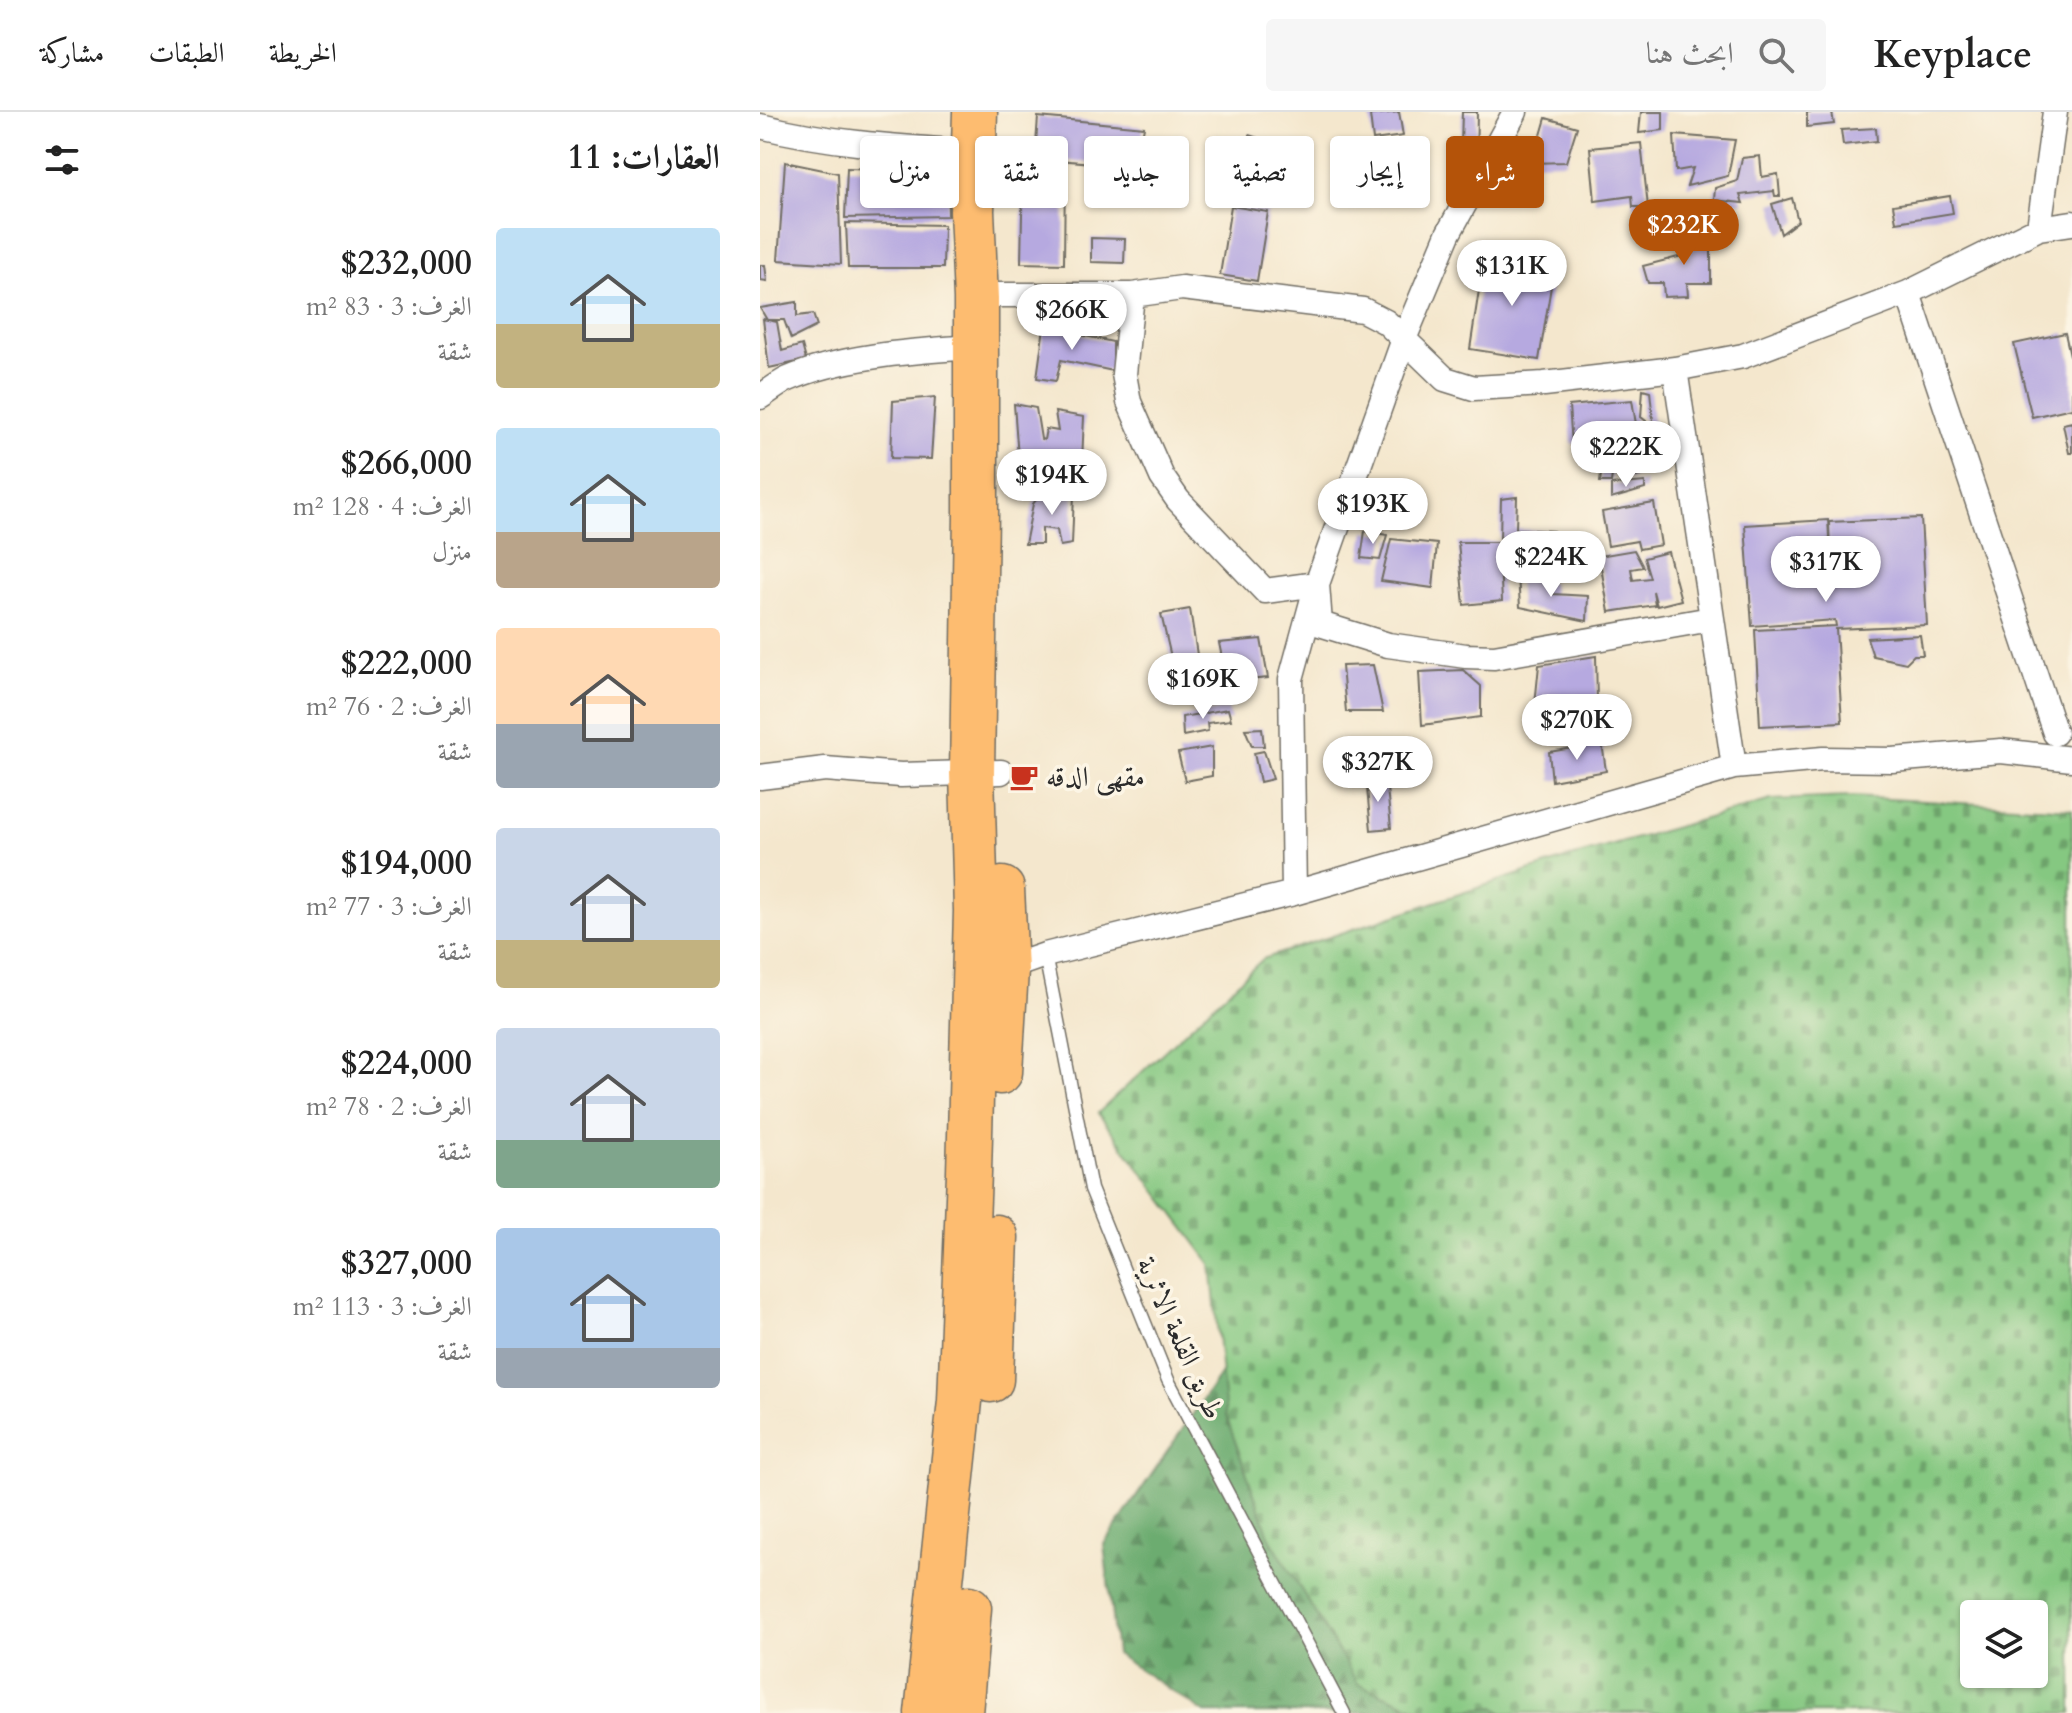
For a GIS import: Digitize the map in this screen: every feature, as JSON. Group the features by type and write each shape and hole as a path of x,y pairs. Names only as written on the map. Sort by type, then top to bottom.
{"highway":[{"path":"960,1713 991,1383 998,1108 1008,968 976,911 998,514 999,295 986,133"},
{"path":"986,133 975,347 976,513 986,773"},
{"path":"927,1713 1008,968"}],"street":[{"path":"1294,893 1291,679 1317,584 1404,339 1448,234 1515,112"},
{"path":"2039,228 2055,112"},
{"path":"760,126 860,145 986,133"},
{"path":"999,295 1132,295 1182,288 1363,310 1386,322 1445,379 1474,388 1544,384 1675,369 1743,356 1908,293 2039,228 2072,223"},
{"path":"1908,293 2064,729 2001,751"},
{"path":"1132,295 1124,374 1129,402 1162,477 1178,500 1265,591 1317,584"},
{"path":"760,397 786,380 831,366 975,347"},
{"path":"1675,369 1734,767"},
{"path":"1317,584 1320,624 1388,645 1466,656 1494,657 1711,619"},
{"path":"1008,968 1294,893 1734,767 1823,759 1892,760 2001,751 2072,759"},
{"path":"760,777 825,769 901,775 986,773"}],"lane":[{"name":"طريق القلعة الاثرية","path":"1008,968 1091,1189 1168,1380 1344,1713"}],"green space":[{"path":"1852,797 2072,809 2072,1713 1503,1713 1495,1707 1428,1713 1358,1684 1270,1538 1226,1416 1211,1264 1098,1113 1263,959 1571,857 1771,800"},
{"path":"1223,1370 1969,1713 1205,1713 1116,1654 1104,1544"}],"building":[{"path":"1399,112 1403,136 1373,136 1370,115"},
{"path":"1462,112 1477,112 1477,136 1461,136"},
{"path":"1641,112 1663,112 1663,130 1639,133"},
{"path":"1807,112 1832,112 1834,124 1807,127"},
{"path":"1038,117 1144,127 1142,136 1084,136 1084,162 1068,161 1068,136 1037,136"},
{"path":"1546,118 1577,127 1566,162 1544,163 1544,136 1541,136"},
{"path":"1876,128 1877,141 1843,145 1841,130"},
{"path":"1674,135 1735,140 1728,176 1687,186 1693,168 1676,171"},
{"path":"1641,143 1648,207 1633,207 1632,196 1595,201 1590,148"},
{"path":"1760,156 1762,177 1778,174 1780,196 1775,196 1774,191 1740,195 1743,203 1714,200 1715,188 1737,181 1742,158"},
{"path":"785,162 838,173 841,264 778,260"},
{"path":"847,168 860,168 860,208 948,208 948,216 845,218"},
{"path":"1950,196 1953,213 1896,222 1893,205"},
{"path":"1792,198 1798,221 1781,234 1772,204"},
{"path":"1022,208 1065,208 1064,264 1021,263"},
{"path":"1231,208 1268,212 1257,281 1220,275"},
{"path":"846,223 944,225 943,268 848,268"},
{"path":"1689,232 1711,232 1711,283 1687,283 1688,296 1664,297 1663,283 1648,283 1643,266 1690,254"},
{"path":"1091,238 1125,239 1124,263 1091,262"},
{"path":"1484,257 1554,268 1539,360 1470,349"},
{"path":"760,265 765,265 767,281 760,280"},
{"path":"797,302 797,316 813,314 817,326 791,339 784,320 767,320 760,308"},
{"path":"763,319 777,322 782,351 802,345 806,360 769,368"},
{"path":"1044,327 1113,342 1113,371 1061,360 1056,381 1037,378"},
{"path":"2065,333 2072,364 2072,408 2032,417 2014,344"},
{"path":"1643,389 1650,391 1654,430 1644,434 1646,421 1641,417"},
{"path":"935,397 931,459 891,458 893,401"},
{"path":"1632,400 1637,430 1617,438 1572,444 1569,406"},
{"path":"1014,404 1036,408 1041,439 1044,440 1046,429 1058,431 1055,412 1084,417 1081,483 1019,471"},
{"path":"2072,422 2072,453 2069,453 2063,424"},
{"path":"1640,440 1646,474 1628,479 1624,464 1613,468 1611,482 1600,482 1605,443"},
{"path":"1645,482 1645,489 1611,499 1611,485"},
{"path":"1043,491 1074,494 1072,544 1060,546 1057,530 1042,528 1042,544 1025,544 1033,504"},
{"path":"1517,497 1516,529 1553,531 1551,554 1500,538 1501,499"},
{"path":"1654,503 1661,545 1639,549 1637,541 1608,546 1602,512"},
{"path":"1921,518 1927,625 1836,629 1842,722 1760,726 1755,630 1836,626 1835,620 1752,626 1745,525 1828,520 1830,554 1829,522"},
{"path":"1365,531 1387,535 1380,560 1361,558"},
{"path":"1391,539 1437,544 1433,588 1381,581"},
{"path":"1458,542 1499,542 1502,601 1464,605"},
{"path":"1634,550 1643,567 1631,569 1633,580 1650,578 1644,558 1668,552 1681,600 1657,606 1653,591 1655,605 1609,612 1599,556"},
{"path":"1518,575 1552,582 1553,594 1588,596 1587,621 1520,607"},
{"path":"1190,609 1201,681 1177,683 1161,614"},
{"path":"1920,635 1923,655 1914,655 1906,663 1873,656 1867,638"},
{"path":"1261,639 1268,678 1227,682 1219,643"},
{"path":"1596,656 1597,701 1535,705 1539,665"},
{"path":"1373,665 1383,712 1346,712 1342,666"},
{"path":"1463,670 1481,686 1481,717 1422,725 1419,672"},
{"path":"1228,709 1231,720 1207,723 1208,731 1183,736 1182,717"},
{"path":"1262,728 1264,746 1252,746 1245,729"},
{"path":"1602,743 1606,771 1552,781 1549,752"},
{"path":"1212,747 1212,776 1185,781 1178,753"},
{"path":"1264,751 1273,779 1260,782 1254,753"},
{"path":"1366,778 1386,778 1391,828 1371,830"}],"place":[{"name":"مقهى الدقه","path":"1024,777"}]}
